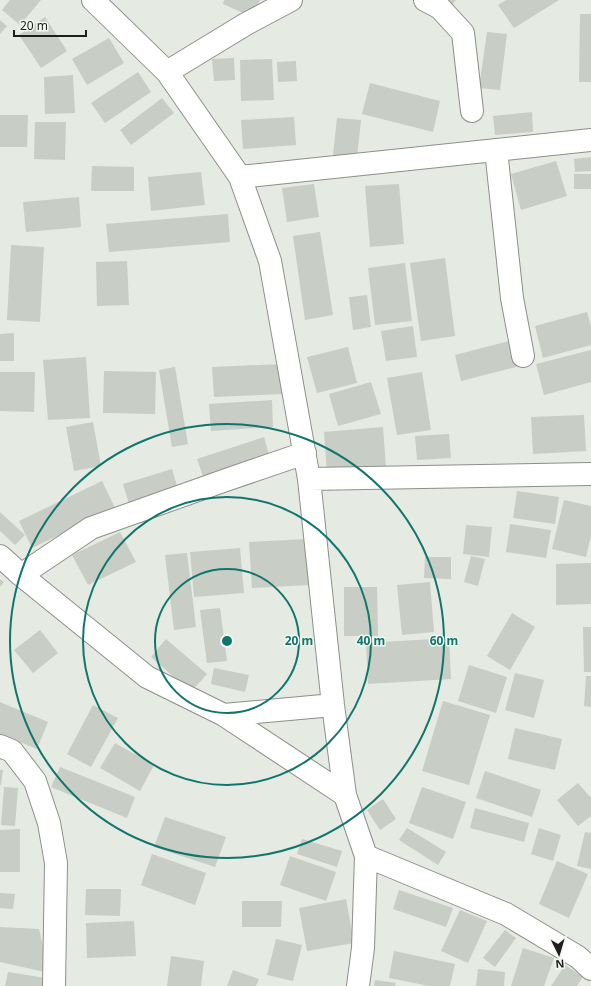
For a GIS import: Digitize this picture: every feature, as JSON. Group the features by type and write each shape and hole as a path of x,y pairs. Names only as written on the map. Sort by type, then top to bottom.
{"street":[{"path":"92,0 167,72 240,177 270,261 309,480 333,706 345,795 366,856 363,948 358,986"},
{"path":"167,72 246,24 291,0"},
{"path":"425,0 440,8 463,33 472,111"},
{"path":"240,177 591,140"},
{"path":"496,150 512,298 523,356"},
{"path":"21,575 91,528 304,453"},
{"path":"309,480 591,474"},
{"path":"0,556 21,575 147,677 224,715 345,795"},
{"path":"224,715 333,706"},
{"path":"0,746 12,751 34,781 48,823 56,864 54,986"},
{"path":"366,856 506,914 578,957 591,968"}],"building":[{"path":"10,0 41,0 20,25 2,10"},
{"path":"224,0 260,0 252,17 223,4"},
{"path":"445,0 456,0 452,5"},
{"path":"506,0 559,0 514,28 498,5"},
{"path":"580,14 591,14 591,82 579,82"},
{"path":"45,17 67,51 41,68 19,35"},
{"path":"0,20 7,26 0,34"},
{"path":"487,32 507,34 500,90 479,88"},
{"path":"109,38 124,63 87,85 72,59"},
{"path":"234,58 235,80 214,81 212,59"},
{"path":"272,59 274,100 241,101 240,60"},
{"path":"296,61 297,81 278,82 277,62"},
{"path":"138,72 151,92 105,123 91,103"},
{"path":"73,75 75,113 45,114 44,77"},
{"path":"370,83 440,101 433,132 362,114"},
{"path":"162,98 174,113 131,145 120,130"},
{"path":"532,112 533,132 495,135 493,116"},
{"path":"0,115 28,115 27,147 0,147"},
{"path":"294,117 296,145 243,149 241,120"},
{"path":"337,118 361,120 357,157 333,155"},
{"path":"35,122 66,122 65,160 34,159"},
{"path":"591,157 591,171 575,172 574,159"},
{"path":"556,161 567,196 521,210 511,174"},
{"path":"92,166 134,167 134,191 91,191"},
{"path":"201,172 205,205 151,211 148,177"},
{"path":"574,174 591,174 591,189 574,189"},
{"path":"314,184 319,217 287,222 282,188"},
{"path":"399,184 404,244 370,247 365,186"},
{"path":"79,197 81,227 26,232 23,202"},
{"path":"228,214 230,242 109,252 106,224"},
{"path":"320,232 333,315 305,320 293,236"},
{"path":"11,245 44,247 40,322 7,320"},
{"path":"445,258 455,336 421,341 410,263"},
{"path":"127,261 129,305 97,306 96,262"},
{"path":"405,263 412,321 375,325 368,268"},
{"path":"367,295 371,327 353,330 349,297"},
{"path":"587,312 591,326 591,345 543,358 535,326"},
{"path":"413,326 417,357 386,361 381,331"},
{"path":"14,333 14,361 0,361 0,334"},
{"path":"513,340 520,366 461,381 455,355"},
{"path":"348,347 357,383 317,393 307,357"},
{"path":"591,350 591,382 544,395 536,364"},
{"path":"86,357 90,418 48,420 43,360"},
{"path":"282,364 284,394 214,397 212,367"},
{"path":"175,367 188,444 172,447 159,370"},
{"path":"104,371 156,372 155,414 103,413"},
{"path":"0,372 35,372 34,412 0,411"},
{"path":"422,372 431,430 397,435 387,378"},
{"path":"371,382 381,414 338,426 329,394"},
{"path":"272,400 273,427 211,431 209,404"},
{"path":"584,415 586,451 533,454 531,417"},
{"path":"93,422 101,466 74,471 66,427"},
{"path":"383,427 386,468 327,473 324,432"},
{"path":"449,434 451,458 417,460 415,436"},
{"path":"264,437 270,458 204,479 197,459"},
{"path":"172,469 178,489 129,504 123,484"},
{"path":"102,481 115,508 32,548 19,521"},
{"path":"517,491 559,497 555,524 513,518"},
{"path":"564,500 591,506 591,536 586,557 552,549"},
{"path":"0,512 25,535 15,545 0,531"},
{"path":"510,524 551,530 546,558 506,552"},
{"path":"466,525 492,527 489,557 463,554"},
{"path":"120,532 136,562 88,585 72,555"},
{"path":"306,539 309,585 252,588 249,542"},
{"path":"240,548 244,593 194,597 190,552"},
{"path":"187,553 196,627 174,630 165,555"},
{"path":"471,556 485,559 478,586 464,582"},
{"path":"425,557 451,557 451,579 424,578"},
{"path":"591,563 591,604 556,605 556,564"},
{"path":"0,579 4,582 0,587"},
{"path":"430,582 434,632 402,635 397,585"},
{"path":"344,587 377,587 378,636 344,636"},
{"path":"220,608 227,661 207,663 200,610"},
{"path":"512,613 535,627 510,670 487,656"},
{"path":"583,627 591,627 591,672 584,672"},
{"path":"40,630 58,653 33,673 14,650"},
{"path":"449,638 451,679 368,684 366,643"},
{"path":"166,639 207,674 191,692 151,657"},
{"path":"469,665 507,677 496,713 458,701"},
{"path":"214,668 249,675 245,692 211,684"},
{"path":"515,673 544,680 534,718 505,710"},
{"path":"586,676 591,676 591,707 584,706"},
{"path":"443,701 490,715 469,785 422,771"},
{"path":"0,702 48,722 37,749 0,734"},
{"path":"93,705 118,718 91,767 67,754"},
{"path":"515,728 562,739 555,770 508,759"},
{"path":"115,743 154,765 140,791 100,768"},
{"path":"60,767 135,797 127,818 51,787"},
{"path":"0,770 3,770 1,785 0,785"},
{"path":"485,771 541,790 532,817 476,798"},
{"path":"578,783 591,798 591,816 578,826 557,800"},
{"path":"4,787 18,788 15,826 1,825"},
{"path":"422,787 466,802 453,839 409,823"},
{"path":"383,799 396,819 380,830 367,810"},
{"path":"475,808 529,823 524,842 470,828"},
{"path":"165,817 226,837 215,867 154,847"},
{"path":"407,828 446,852 438,865 399,840"},
{"path":"539,828 561,835 553,861 531,854"},
{"path":"20,829 20,872 0,872 0,830"},
{"path":"585,832 591,833 591,869 577,866"},
{"path":"302,839 342,851 337,867 297,854"},
{"path":"152,854 206,873 195,905 141,885"},
{"path":"290,856 336,872 326,901 280,885"},
{"path":"557,861 588,874 569,918 539,904"},
{"path":"86,889 121,889 120,916 85,915"},
{"path":"399,890 453,908 446,927 393,909"},
{"path":"0,893 15,894 13,909 0,908"},
{"path":"346,899 354,943 307,951 299,908"},
{"path":"242,901 282,901 281,927 242,927"},
{"path":"460,910 487,921 468,963 441,951"},
{"path":"134,921 136,956 87,958 86,923"},
{"path":"0,927 39,929 49,973 0,962"},
{"path":"505,930 516,938 495,967 483,958"},
{"path":"276,939 302,945 293,981 267,975"},
{"path":"523,948 554,958 544,986 511,986"},
{"path":"394,951 455,964 450,986 429,986 389,978"},
{"path":"171,956 204,961 201,986 167,986"},
{"path":"565,965 583,977 577,986 551,986"},
{"path":"478,969 505,972 504,986 476,986"},
{"path":"233,970 259,979 256,986 227,986"},
{"path":"8,972 45,978 44,986 5,986"},
{"path":"375,980 396,983 395,986 374,986"}]}
